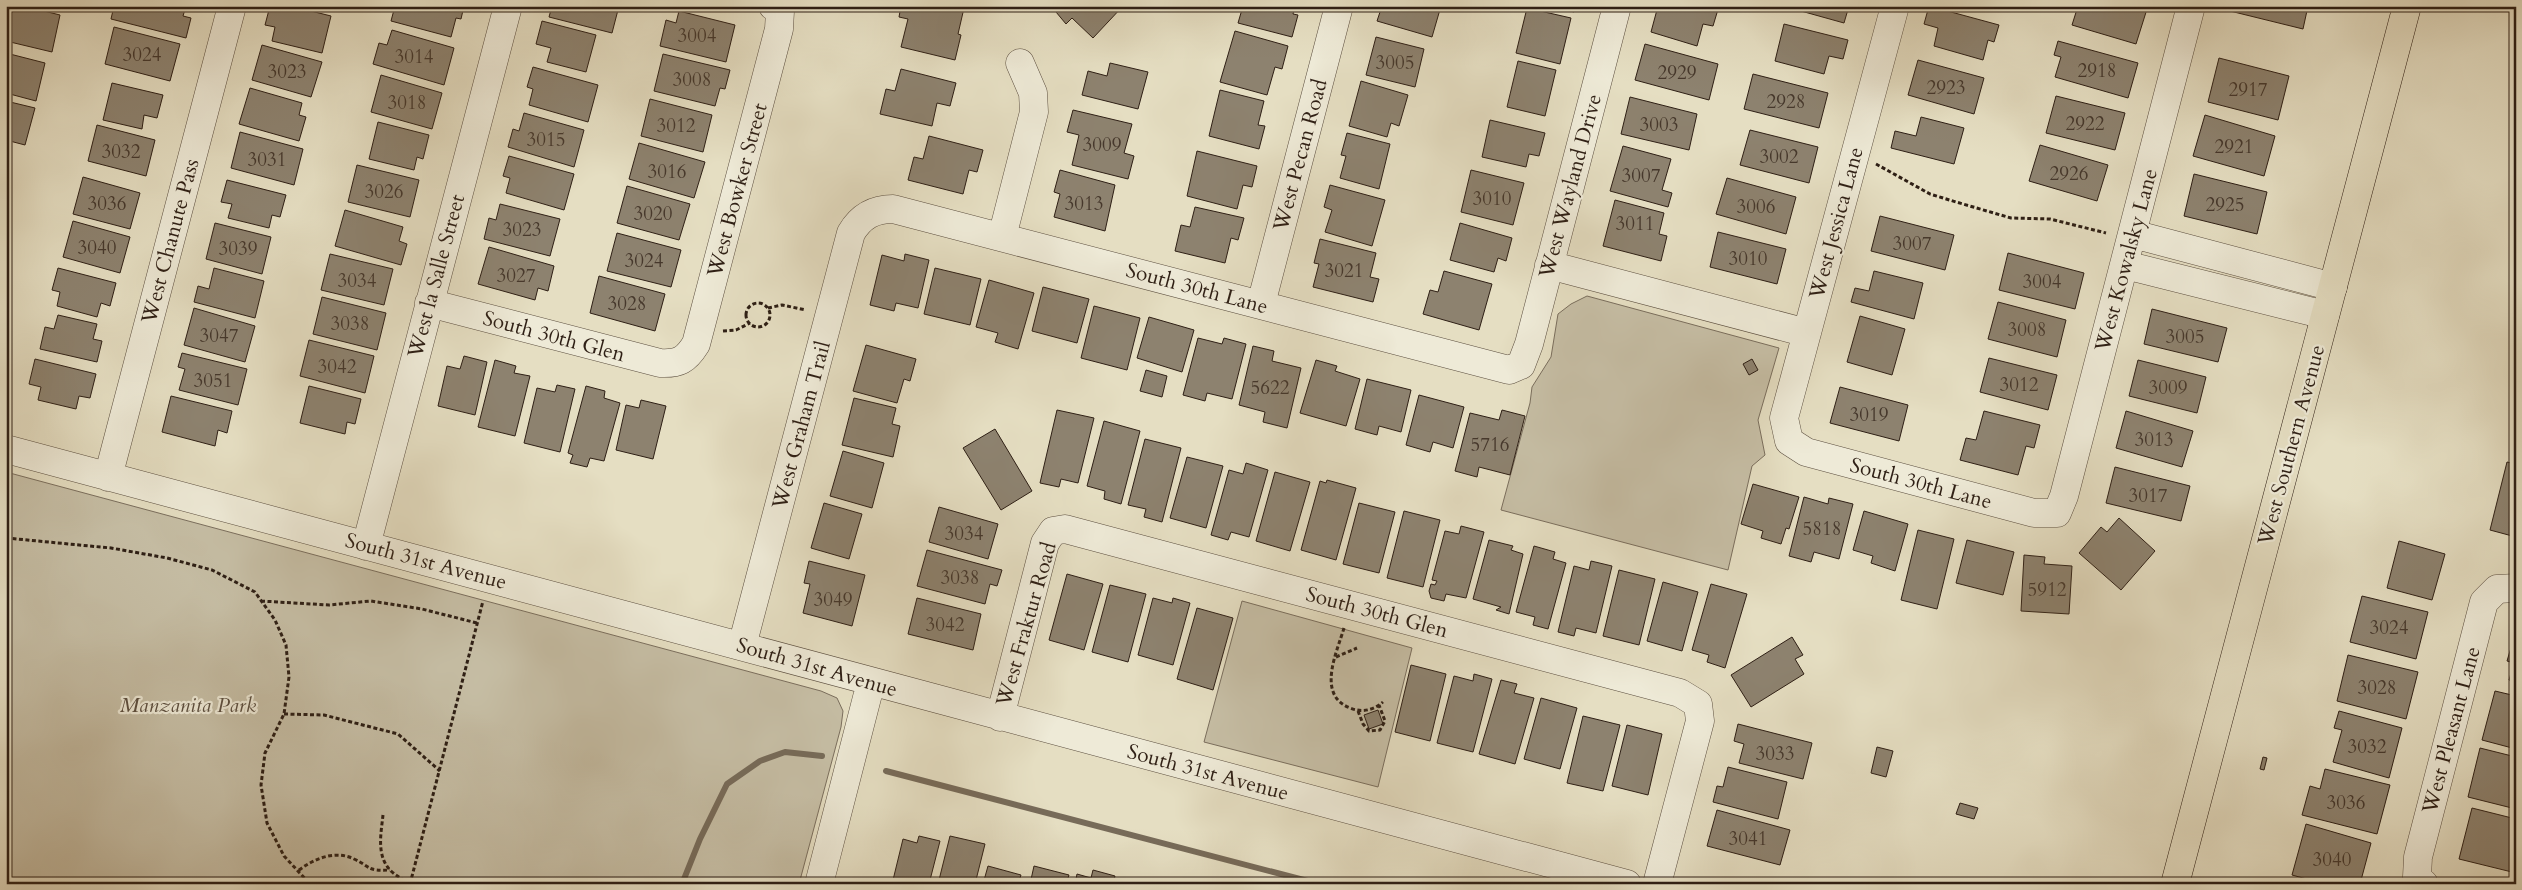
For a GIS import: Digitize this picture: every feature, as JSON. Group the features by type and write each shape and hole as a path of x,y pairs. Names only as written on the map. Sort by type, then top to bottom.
{"main road":[{"name":"West Southern Avenue","path":"2175,884 2407,6"}],"street":[{"name":"West Chanute Pass","path":"108,476 232,6"},
{"name":"West la Salle Street","path":"366,546 508,6"},
{"name":"West Pecan Road","path":"1261,304 1339,6"},
{"name":"West Wayland Drive","path":"1521,366 1529,344 1617,6"},
{"name":"West Jessica Lane","path":"1789,441 1784,418 1895,6"},
{"name":"West Kowalsky Lane","path":"2057,514 2064,496 2191,6"},
{"name":"West Bowker Street","path":"680,363 690,354 696,344 779,30 777,8"},
{"path":"1002,236 1034,112 1033,93 1020,63"},
{"name":"South 30th Lane","path":"872,211 893,209 1002,236 1497,368 1509,370 1521,366"},
{"name":"West Graham Trail","path":"742,646 851,233 856,225 872,211"},
{"path":"2129,246 2333,287"},
{"path":"2129,246 2325,315"},
{"path":"1549,265 1807,333"},
{"name":"South 30th Glen","path":"429,303 660,363 680,363"},
{"name":"South 30th Lane","path":"1789,441 1806,452 2034,513 2057,514"},
{"name":"South 31st Avenue","path":"6,449 1627,884"},
{"name":"South 30th Glen","path":"1053,531 1065,530 1680,693 1698,704 1700,722 1657,884"},
{"name":"West Fraktur Road","path":"1000,716 1045,543 1053,531"},
{"name":"West Pleasant Lane","path":"2421,880 2418,857 2484,602 2506,588"},
{"path":"819,884 871,682"}],"path":[{"path":"1854,156 1873,162 1930,194 2011,218 2050,219 2129,246"},
{"path":"763,304 768,308 769,319 764,325 756,326 749,322 747,311 752,305 763,304"},
{"path":"768,308 782,305 829,316"},
{"path":"6,538 94,546 167,558 212,570 255,592 275,620 286,645 289,677 284,714 265,753 261,785 267,823 284,856 310,884"},
{"path":"261,601 329,605 371,601 422,609 477,623 410,884"},
{"path":"1344,627 1331,674 1334,693 1345,706 1358,710 1368,710 1384,702"},
{"path":"1336,657 1357,648"},
{"path":"1358,710 1363,724 1369,730 1380,730 1385,722 1379,706"},
{"path":"284,714 324,715 398,734 440,771"},
{"path":"383,815 380,849 390,870 406,884"},
{"path":"299,870 323,857 338,854 355,859 375,871 390,870"}],"green space":[{"path":"1587,296 1779,348 1758,420 1765,455 1752,466 1728,570 1501,510 1530,403 1532,387 1551,357 1558,314 1571,304"},
{"name":"Manzanita Park","path":"6,472 821,691 837,698 843,711 841,727 799,884 6,884"},
{"path":"1242,601 1412,648 1378,787 1204,742"}],"building":[{"path":"6,6 24,6 60,15 52,52 6,41"},
{"path":"114,6 186,6 183,16 191,18 186,38 111,19"},
{"path":"270,6 291,6 331,16 322,53 272,41 275,27 265,25"},
{"path":"395,6 464,6 461,19 456,18 451,37 391,21"},
{"path":"552,6 619,6 612,33 549,17"},
{"path":"901,6 964,8 958,34 961,35 955,60 901,47 908,19 899,17"},
{"path":"1051,6 1123,6 1093,38 1072,18 1066,24"},
{"path":"1243,6 1295,6 1293,14 1298,15 1292,37 1238,23"},
{"path":"1382,6 1441,6 1432,37 1377,21"},
{"path":"1553,6 1575,6 1574,12"},
{"path":"1658,6 1719,6 1713,26 1703,24 1697,46 1651,32"},
{"path":"1783,6 1849,6 1844,23"},
{"path":"1929,6 1999,25 1994,42 1988,40 1983,60 1934,46 1938,28 1924,24"},
{"path":"2078,6 2137,6 2147,9 2136,44 2072,25"},
{"path":"2231,6 2308,6 2303,29 2230,11"},
{"path":"1527,8 1571,18 1560,64 1516,53"},
{"path":"679,11 735,25 726,62 660,46 666,20 676,23"},
{"path":"542,21 596,35 586,72 547,62 551,48 536,44"},
{"path":"1784,24 1848,40 1843,59 1829,56 1824,74 1775,61"},
{"path":"114,27 180,44 170,81 105,64"},
{"path":"392,30 454,48 444,85 373,64 379,43 387,45"},
{"path":"1235,31 1288,46 1282,69 1275,67 1267,95 1220,82"},
{"path":"1376,37 1424,49 1415,87 1366,75"},
{"path":"2058,41 2138,63 2128,98 2055,77 2061,57 2054,55"},
{"path":"1645,44 1718,64 1709,100 1635,80"},
{"path":"262,45 322,62 311,97 252,80"},
{"path":"6,53 45,63 36,101 6,93"},
{"path":"663,54 730,70 725,89 720,88 715,106 654,91"},
{"path":"2219,58 2289,76 2278,120 2208,102"},
{"path":"1918,60 1984,78 1974,114 1908,95"},
{"path":"1518,61 1556,70 1545,116 1507,107"},
{"path":"1110,63 1148,72 1138,109 1082,95 1088,71 1107,76"},
{"path":"533,67 598,85 588,122 529,105 533,89 527,87"},
{"path":"901,69 956,83 950,106 937,103 932,126 880,114 886,89 895,91"},
{"path":"1753,74 1828,93 1819,128 1744,109"},
{"path":"381,75 442,93 432,129 371,112"},
{"path":"1361,81 1408,95 1399,126 1391,123 1387,137 1349,126"},
{"path":"112,83 163,95 157,118 144,115 142,129 103,120"},
{"path":"250,88 302,103 299,115 306,117 299,141 239,124"},
{"path":"1220,90 1264,101 1258,125 1265,126 1259,149 1209,136"},
{"path":"2056,96 2125,113 2115,150 2046,133"},
{"path":"1630,97 1697,114 1689,150 1621,134"},
{"path":"650,99 712,115 703,152 641,136"},
{"path":"6,101 35,108 25,145 6,140"},
{"path":"1073,110 1132,124 1124,153 1134,156 1128,179 1072,165 1079,135 1067,132"},
{"path":"524,113 584,130 574,167 508,147 513,129 519,131"},
{"path":"2205,115 2275,136 2264,176 2193,156"},
{"path":"1921,117 1964,128 1954,164 1891,148 1895,131 1916,136"},
{"path":"1490,120 1545,133 1539,156 1529,154 1526,167 1482,157"},
{"path":"378,122 429,135 423,159 417,157 414,170 369,159"},
{"path":"97,125 155,140 146,176 88,161"},
{"path":"1750,130 1818,147 1809,183 1740,165"},
{"path":"240,132 303,149 294,185 231,168"},
{"path":"1347,133 1390,144 1379,189 1340,178 1346,156 1341,155"},
{"path":"929,136 983,150 977,172 969,170 963,194 908,180 914,157 923,159"},
{"path":"639,143 705,162 694,198 629,179"},
{"path":"2040,145 2108,165 2097,201 2029,181"},
{"path":"1623,146 1671,159 1662,190 1672,193 1668,207 1610,191"},
{"path":"1197,151 1257,166 1252,187 1243,185 1237,209 1187,196"},
{"path":"509,156 574,174 564,210 506,193 510,178 503,176"},
{"path":"357,165 419,180 410,217 348,202"},
{"path":"1060,170 1115,185 1105,231 1054,217 1060,194 1054,192"},
{"path":"1471,170 1524,183 1513,225 1461,212"},
{"path":"2194,174 2267,192 2257,234 2184,216"},
{"path":"83,177 140,193 130,229 73,214"},
{"path":"1727,178 1796,197 1786,234 1716,214"},
{"path":"227,180 286,195 280,217 272,215 269,228 228,218 232,204 221,202"},
{"path":"1330,185 1385,200 1372,246 1325,232 1332,210 1324,207"},
{"path":"627,186 690,204 679,240 617,223"},
{"path":"1615,200 1664,213 1659,234 1667,236 1661,261 1603,246"},
{"path":"500,204 560,219 550,256 484,239 489,218 496,220"},
{"path":"1195,207 1244,218 1238,240 1231,238 1225,263 1175,251 1181,225 1190,227"},
{"path":"345,210 403,227 399,241 407,244 401,265 335,246"},
{"path":"1880,216 1954,235 1945,270 1871,251"},
{"path":"73,221 130,237 120,273 63,257"},
{"path":"215,223 271,237 262,274 206,259"},
{"path":"1460,223 1512,238 1506,261 1498,258 1494,272 1450,260"},
{"path":"1718,232 1786,249 1777,284 1710,267"},
{"path":"617,233 681,250 671,287 607,271"},
{"path":"1320,239 1376,253 1370,277 1379,279 1373,302 1313,287 1319,264 1314,263"},
{"path":"489,247 554,266 548,291 538,288 535,300 478,284"},
{"path":"2008,253 2084,273 2075,309 1999,290"},
{"path":"330,254 393,269 384,305 321,290"},
{"path":"905,254 929,260 918,308 896,303 894,311 870,305 882,255 904,261"},
{"path":"58,268 116,283 110,306 101,303 97,317 57,306 60,292 52,290"},
{"path":"214,268 264,281 255,318 194,302 198,286 209,289"},
{"path":"935,268 981,279 970,325 924,314"},
{"path":"1444,271 1492,284 1479,330 1423,314 1430,290 1438,292"},
{"path":"1874,271 1923,283 1914,319 1851,302 1855,288 1869,291"},
{"path":"599,276 665,294 655,331 590,313"},
{"path":"989,280 1034,293 1018,349 995,342 998,333 976,327"},
{"path":"1043,287 1089,299 1077,343 1032,331"},
{"path":"322,297 386,313 377,350 313,334"},
{"path":"1998,302 2066,320 2057,357 1988,339"},
{"path":"1094,306 1140,318 1127,370 1081,358"},
{"path":"194,308 255,326 245,362 184,345"},
{"path":"2152,309 2227,328 2218,362 2144,344"},
{"path":"58,315 97,324 93,339 102,341 97,362 40,349 45,327 54,329"},
{"path":"1860,316 1905,329 1892,375 1847,362"},
{"path":"1149,317 1194,330 1182,372 1137,358"},
{"path":"1198,338 1222,344 1224,338 1246,344 1232,399 1207,393 1205,401 1183,395"},
{"path":"309,340 374,356 365,393 300,376"},
{"path":"866,345 916,359 910,381 904,379 897,403 853,391"},
{"path":"1253,346 1274,351 1272,361 1301,368 1287,428 1263,422 1265,412 1239,405"},
{"path":"182,353 247,369 238,405 179,390 185,369 178,367"},
{"path":"464,356 487,362 475,415 438,406 447,366 460,369"},
{"path":"1989,358 2057,375 2048,410 1980,392"},
{"path":"35,359 96,374 90,398 79,396 76,409 38,400 41,387 29,384"},
{"path":"1752,359 1758,370 1749,375 1743,364"},
{"path":"495,360 516,366 514,373 530,376 515,436 478,427"},
{"path":"1316,360 1337,366 1335,371 1360,379 1346,426 1300,413"},
{"path":"2138,360 2206,377 2197,413 2129,396"},
{"path":"1146,370 1167,376 1162,397 1140,391"},
{"path":"1367,379 1411,390 1401,432 1379,426 1377,435 1355,429"},
{"path":"557,385 575,389 560,452 524,443 537,388 555,392"},
{"path":"309,386 361,399 355,424 347,422 345,434 300,423"},
{"path":"586,386 605,391 604,398 620,403 604,461 590,458 587,467 570,463 573,455 568,453"},
{"path":"1840,387 1908,405 1899,441 1830,423"},
{"path":"1419,395 1464,407 1453,448 1433,442 1430,452 1406,445"},
{"path":"171,396 232,411 227,433 218,430 215,446 162,432"},
{"path":"854,398 896,408 892,424 900,426 893,457 842,445"},
{"path":"641,400 666,406 653,459 616,450 626,405 639,408"},
{"path":"1057,410 1094,418 1078,483 1061,479 1059,487 1040,483"},
{"path":"1502,410 1525,416 1510,475 1479,467 1477,477 1455,471 1470,413 1499,420"},
{"path":"1984,411 2040,425 2034,448 2026,446 2018,475 1960,460 1966,438 1976,440"},
{"path":"2126,411 2193,431 2182,467 2116,448"},
{"path":"1104,421 1140,431 1121,504 1104,499 1105,491 1087,486"},
{"path":"995,429 1032,491 1001,510 963,448"},
{"path":"1145,439 1181,448 1162,522 1144,517 1146,509 1128,505"},
{"path":"843,451 884,463 872,508 830,496"},
{"path":"1187,457 1223,466 1206,528 1170,518"},
{"path":"2507,462 2516,464 2516,537 2490,530"},
{"path":"1246,463 1268,470 1249,537 1231,532 1228,540 1211,535 1229,470 1243,474"},
{"path":"2115,467 2190,486 2181,521 2106,503"},
{"path":"1275,472 1310,482 1290,551 1256,541"},
{"path":"1327,480 1356,488 1336,560 1301,550 1320,481 1326,483"},
{"path":"1753,484 1799,497 1789,529 1786,528 1781,544 1761,538 1763,531 1741,524"},
{"path":"1804,497 1828,504 1829,498 1853,504 1839,559 1814,552 1811,562 1789,556"},
{"path":"824,503 862,514 849,559 811,548"},
{"path":"1359,503 1395,512 1379,573 1343,564"},
{"path":"939,507 998,524 988,559 929,542"},
{"path":"1404,511 1440,520 1423,587 1387,578"},
{"path":"1864,511 1908,524 1895,571 1871,563 1873,556 1853,550"},
{"path":"2119,518 2155,551 2121,590 2079,553 2101,527 2107,532"},
{"path":"1461,526 1484,532 1466,598 1446,594 1444,601 1431,598 1429,591 1431,584 1435,585 1437,581 1432,580 1445,531 1459,534"},
{"path":"1918,530 1954,539 1937,609 1901,600"},
{"path":"1489,540 1513,546 1511,550 1523,554 1509,614 1496,610 1501,607 1473,599"},
{"path":"1967,540 2014,552 2003,595 1956,583"},
{"path":"2399,541 2445,554 2432,600 2387,588"},
{"path":"1534,546 1555,552 1553,559 1566,563 1548,629 1533,625 1535,617 1516,612"},
{"path":"927,550 1002,570 997,586 990,584 985,604 917,586"},
{"path":"2024,555 2045,557 2044,564 2072,566 2069,614 2021,611"},
{"path":"809,561 865,575 852,626 803,613 810,584 804,583"},
{"path":"1591,561 1612,566 1596,633 1576,628 1574,636 1558,632 1574,566 1589,570"},
{"path":"1619,570 1655,579 1639,645 1603,636"},
{"path":"1067,574 1103,584 1084,650 1049,640"},
{"path":"1663,582 1698,592 1682,651 1647,641"},
{"path":"1711,584 1747,594 1725,668 1707,662 1709,655 1692,650"},
{"path":"1110,585 1146,594 1128,662 1092,652"},
{"path":"2362,596 2428,612 2416,659 2350,642"},
{"path":"917,598 981,614 973,650 908,634"},
{"path":"1153,598 1172,603 1173,598 1190,603 1173,665 1138,655"},
{"path":"1197,608 1233,618 1213,690 1177,679"},
{"path":"2516,631 2516,682 2509,680 2514,663 2507,661"},
{"path":"1792,637 1803,655 1795,659 1804,674 1751,707 1731,675"},
{"path":"2348,655 2418,672 2406,719 2337,701"},
{"path":"1411,665 1446,674 1430,741 1395,732"},
{"path":"1474,674 1492,679 1473,752 1437,743 1454,676 1473,681"},
{"path":"1501,680 1517,684 1514,693 1534,698 1515,764 1479,754"},
{"path":"2495,691 2516,696 2516,749 2482,740"},
{"path":"1541,698 1577,708 1560,769 1524,759"},
{"path":"1378,710 1383,724 1369,729 1364,715"},
{"path":"2339,711 2402,728 2389,778 2333,762 2342,730 2334,728"},
{"path":"1583,716 1620,725 1603,791 1567,783"},
{"path":"1738,724 1812,743 1803,779 1739,763 1744,744 1734,741"},
{"path":"1627,725 1662,734 1648,795 1612,786"},
{"path":"1877,747 1893,751 1886,777 1871,773"},
{"path":"2480,748 2516,757 2516,809 2468,797"},
{"path":"2263,757 2267,758 2264,770 2260,769"},
{"path":"1728,767 1787,782 1778,819 1713,802 1717,786 1723,787"},
{"path":"2325,769 2390,785 2377,834 2302,815 2310,786 2320,789"},
{"path":"1960,803 1978,808 1974,819 1956,814"},
{"path":"2472,808 2516,819 2516,873 2459,859"},
{"path":"1717,810 1790,830 1780,865 1707,846"},
{"path":"2306,824 2371,843 2360,884 2325,884 2292,875"},
{"path":"919,836 940,841 929,884 907,884 893,880 903,839 917,843"},
{"path":"950,836 985,844 975,884 938,884"},
{"path":"988,866 1021,875 1018,884 983,884"},
{"path":"1034,866 1069,875 1066,884 1030,884"},
{"path":"1093,870 1115,876 1113,884 1075,884 1077,874 1091,878"}],"waterway":[{"path":"682,884 700,839 727,784 760,761 785,752 822,756"},
{"path":"886,771 1319,884"}]}
